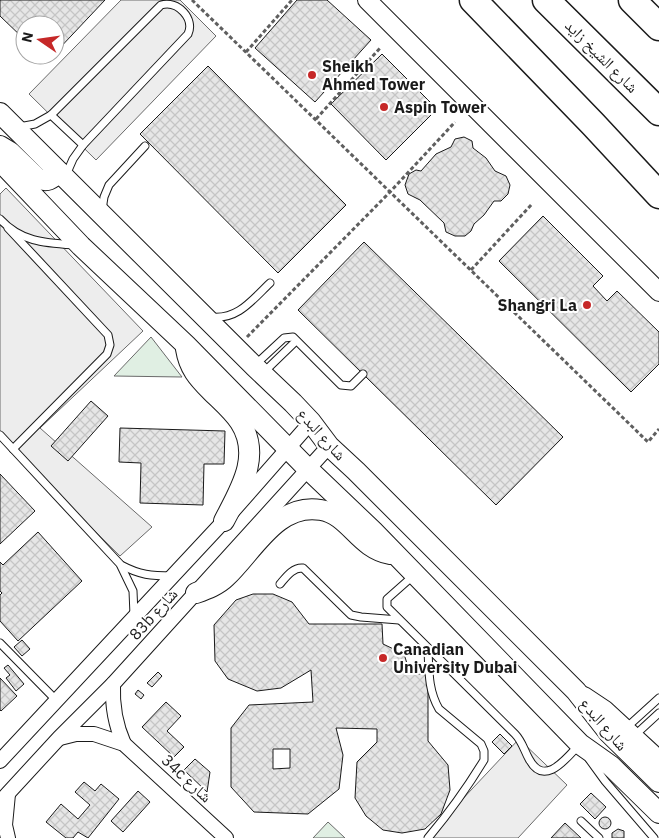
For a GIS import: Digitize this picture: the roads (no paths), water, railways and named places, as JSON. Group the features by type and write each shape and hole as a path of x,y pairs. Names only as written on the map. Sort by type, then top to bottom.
{"highway":[{"path":"472,0 593,124 659,195"},
{"name":"شارع الشيخ زايد","path":"546,0 659,112"},
{"path":"632,0 659,27"},
{"path":"593,124 659,178"}],"main road":[{"name":"شارع البدع","path":"0,113 311,422 329,446 576,691 609,733 659,782"},
{"path":"0,146 10,152 42,181 62,175"},
{"name":"شارع البدع","path":"0,160 80,246 186,345 308,469 373,531 580,744 611,766 659,813"},
{"path":"186,345 188,360 192,370 240,422 246,434 249,447 249,467 243,485 224,521"},
{"path":"196,593 208,589 226,578 273,526 283,517 296,511 322,510 333,514 372,548 382,553 396,556"}],"street":[{"path":"367,0 659,292"},
{"name":"83b شارع","path":"0,761 224,521 311,422"},
{"name":"83b شارع","path":"4,798 59,738 113,684 329,446"},
{"name":"34c شارع","path":"113,684 114,716 124,744"},
{"path":"576,691 605,710 659,760"},
{"name":"34c شارع","path":"59,738 76,734 94,734 111,738 124,744 226,838"},
{"path":"4,798 5,825 8,838"}],"lane":[{"path":"15,128 34,124 51,114 161,5 168,2 177,5 190,20 188,34 83,145 62,175"},
{"path":"51,114 83,145"},
{"path":"101,213 104,197 109,185 145,146"},
{"path":"0,219 108,335 110,345 106,354 13,449"},
{"path":"8,228 33,241 47,244 80,246"},
{"path":"204,316 219,318 234,315 270,283"},
{"path":"258,370 284,338 290,336 341,386 351,386 363,374"},
{"path":"258,370 296,341"},
{"path":"0,435 120,564 133,591 134,618"},
{"path":"120,564 141,574 172,576"},
{"path":"280,584 294,570 303,568 351,615 361,618 398,620"},
{"path":"414,574 387,598 387,607 398,620 520,739 533,766 540,770 549,771 557,768 580,744 596,770 654,838"},
{"path":"0,643 56,700"},
{"path":"428,649 430,686 439,709 481,744 485,755 484,760 467,788 428,838"},
{"path":"630,732 659,699"},
{"path":"630,732 659,713"},
{"path":"581,821 598,838"}],"place":[{"name":"Sheikh Ahmed Tower","path":"312,75"},
{"name":"Aspin Tower","path":"384,107"},
{"name":"Shangri La","path":"587,305"},
{"name":"Canadian University Dubai","path":"383,658"}]}
